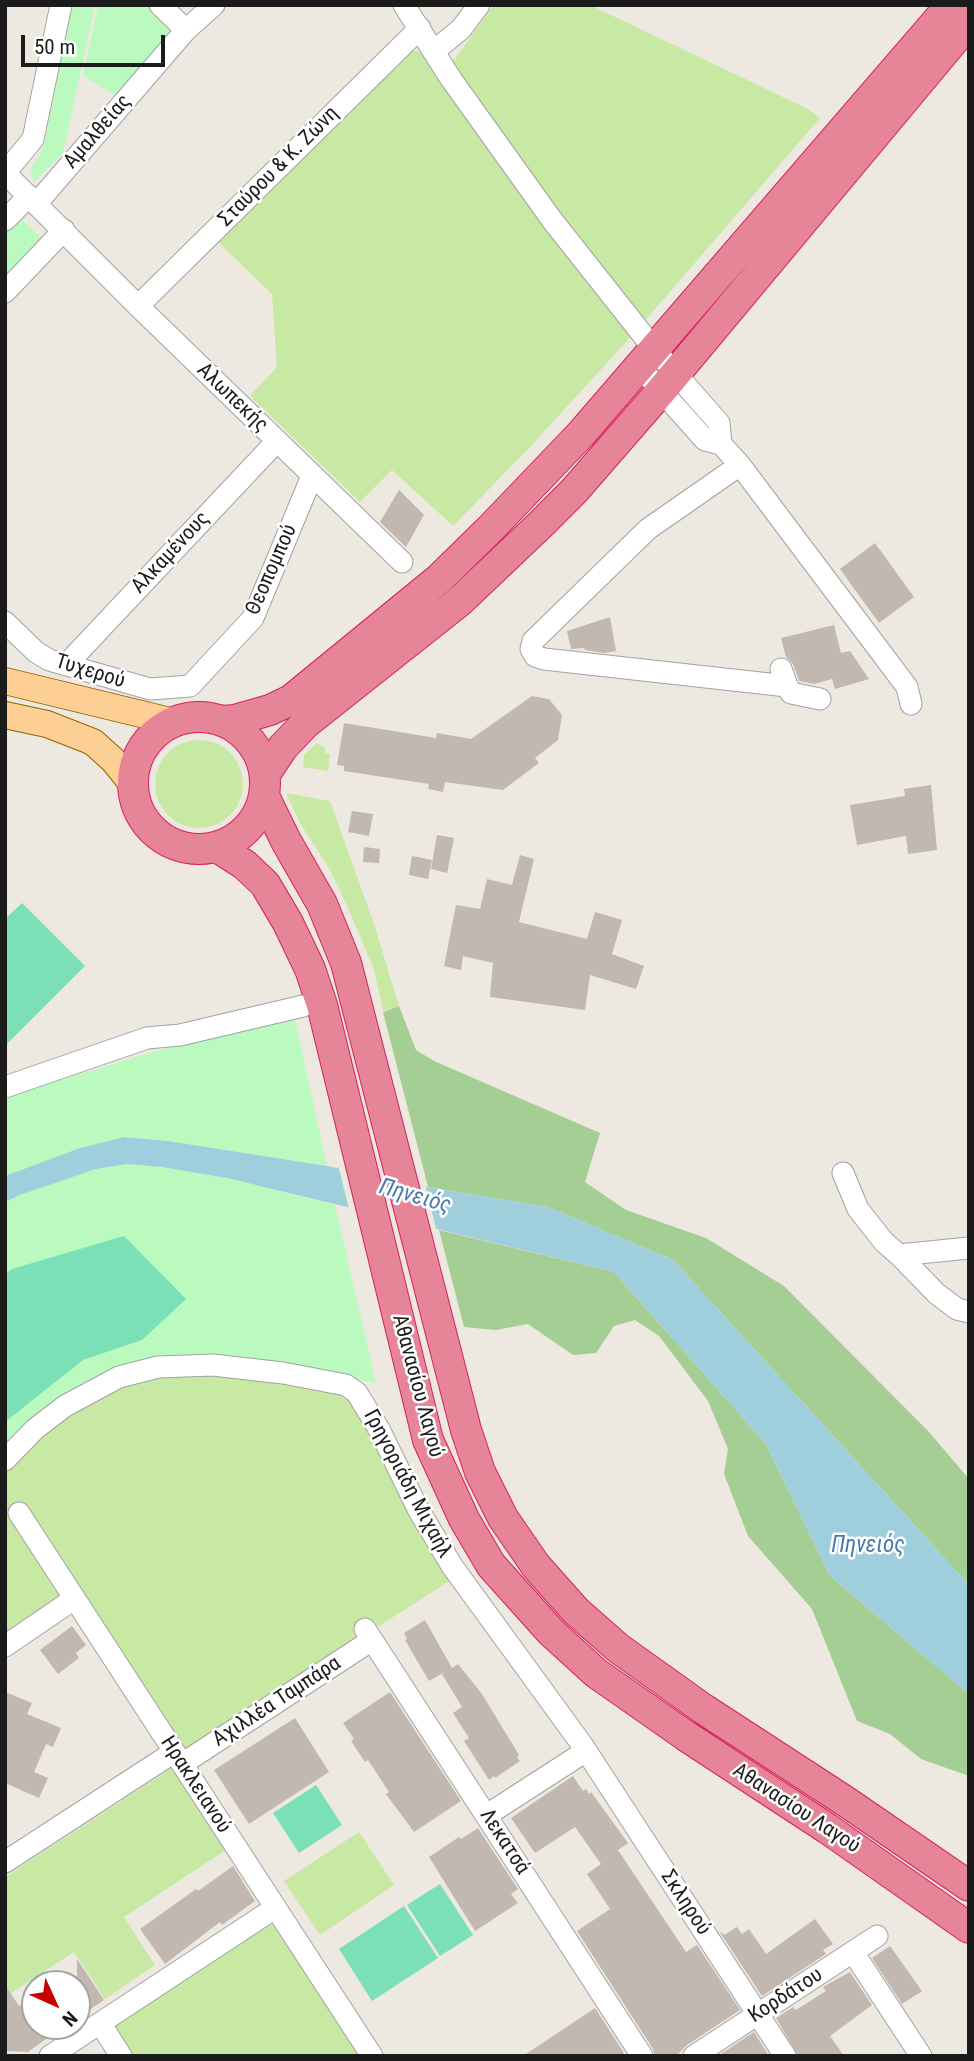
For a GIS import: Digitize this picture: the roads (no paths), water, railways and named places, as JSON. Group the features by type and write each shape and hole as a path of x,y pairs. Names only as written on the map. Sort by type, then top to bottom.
{"highway":[{"path":"222,721 270,710 290,700 448,570 519,500 647,358 951,5"},
{"path":"265,785 261,760 250,740 232,725 198,717 174,722 154,735 145,746 134,771 133,785 139,813 159,836 186,849 216,847 240,836 257,816 265,785 283,747 306,723 432,624 541,524 669,382 969,22"},
{"name":"Αθανασίου Λαγού","path":"265,785 331,923 357,1000 466,1430 480,1472 503,1518 536,1566 576,1611 618,1648 969,1886"},
{"name":"Αθανασίου Λαγού","path":"216,847 253,871 275,897 304,955 313,1006 428,1440 464,1519 491,1565 523,1604 596,1673 828,1829 969,1928"}],"main road":[{"path":"5,681 174,722"},
{"path":"5,715 47,724 93,742 113,760 133,785"}],"street":[{"path":"5,173 33,139 61,5"},
{"path":"160,5 186,30"},
{"name":"Αμαλθείας","path":"5,220 33,199 186,30 214,5"},
{"path":"404,5 451,79 647,358 669,382 705,440 721,444 740,466 906,687 911,704"},
{"path":"434,51 461,29 480,5"},
{"name":"Σταύρου & Κ. Ζώνη","path":"138,306 420,28"},
{"name":"Αλωπεκής","path":"5,173 402,562"},
{"path":"5,292 64,230"},
{"name":"Αλκαμένους","path":"66,665 277,441"},
{"path":"740,466 648,529 533,641 531,649 536,656 544,659 784,678 791,693 820,699"},
{"name":"Θεοπομπού","path":"190,686 253,618 312,476"},
{"name":"Τυχερού","path":"5,622 44,658 150,689 190,686"},
{"path":"5,1087 147,1038 180,1035 313,1006"},
{"path":"843,1172 858,1209 884,1242 937,1294 957,1309 969,1312"},
{"path":"899,1255 969,1248"},
{"name":"Γρηγοριάδη Μιχαήλ","path":"5,1460 35,1429 65,1406 119,1377 158,1367 213,1364 346,1385 357,1393 366,1406 418,1509 452,1566 586,1751"},
{"name":"Ηρακλειανού","path":"19,1514 372,2056"},
{"path":"5,1646 74,1599"},
{"name":"Αχιλλέα Ταμπάρα","path":"5,1862 178,1758 369,1634"},
{"name":"Λεκατσά","path":"369,1634 642,2056"},
{"path":"487,1815 586,1751"},
{"name":"Σκληρού","path":"586,1751 785,2056"},
{"path":"50,2056 275,1908"},
{"name":"Κορδάτου","path":"694,2056 877,1936"},
{"path":"853,1952 921,2056"},
{"path":"100,2023 121,2056"}],"water":[{"name":"Πηνειός","path":"124,1137 168,1141 327,1166 428,1187 548,1207 673,1260 969,1585 969,1694 830,1576 766,1444 614,1272 227,1178 162,1167 127,1164 96,1169 5,1202 5,1176 80,1148"}]}
